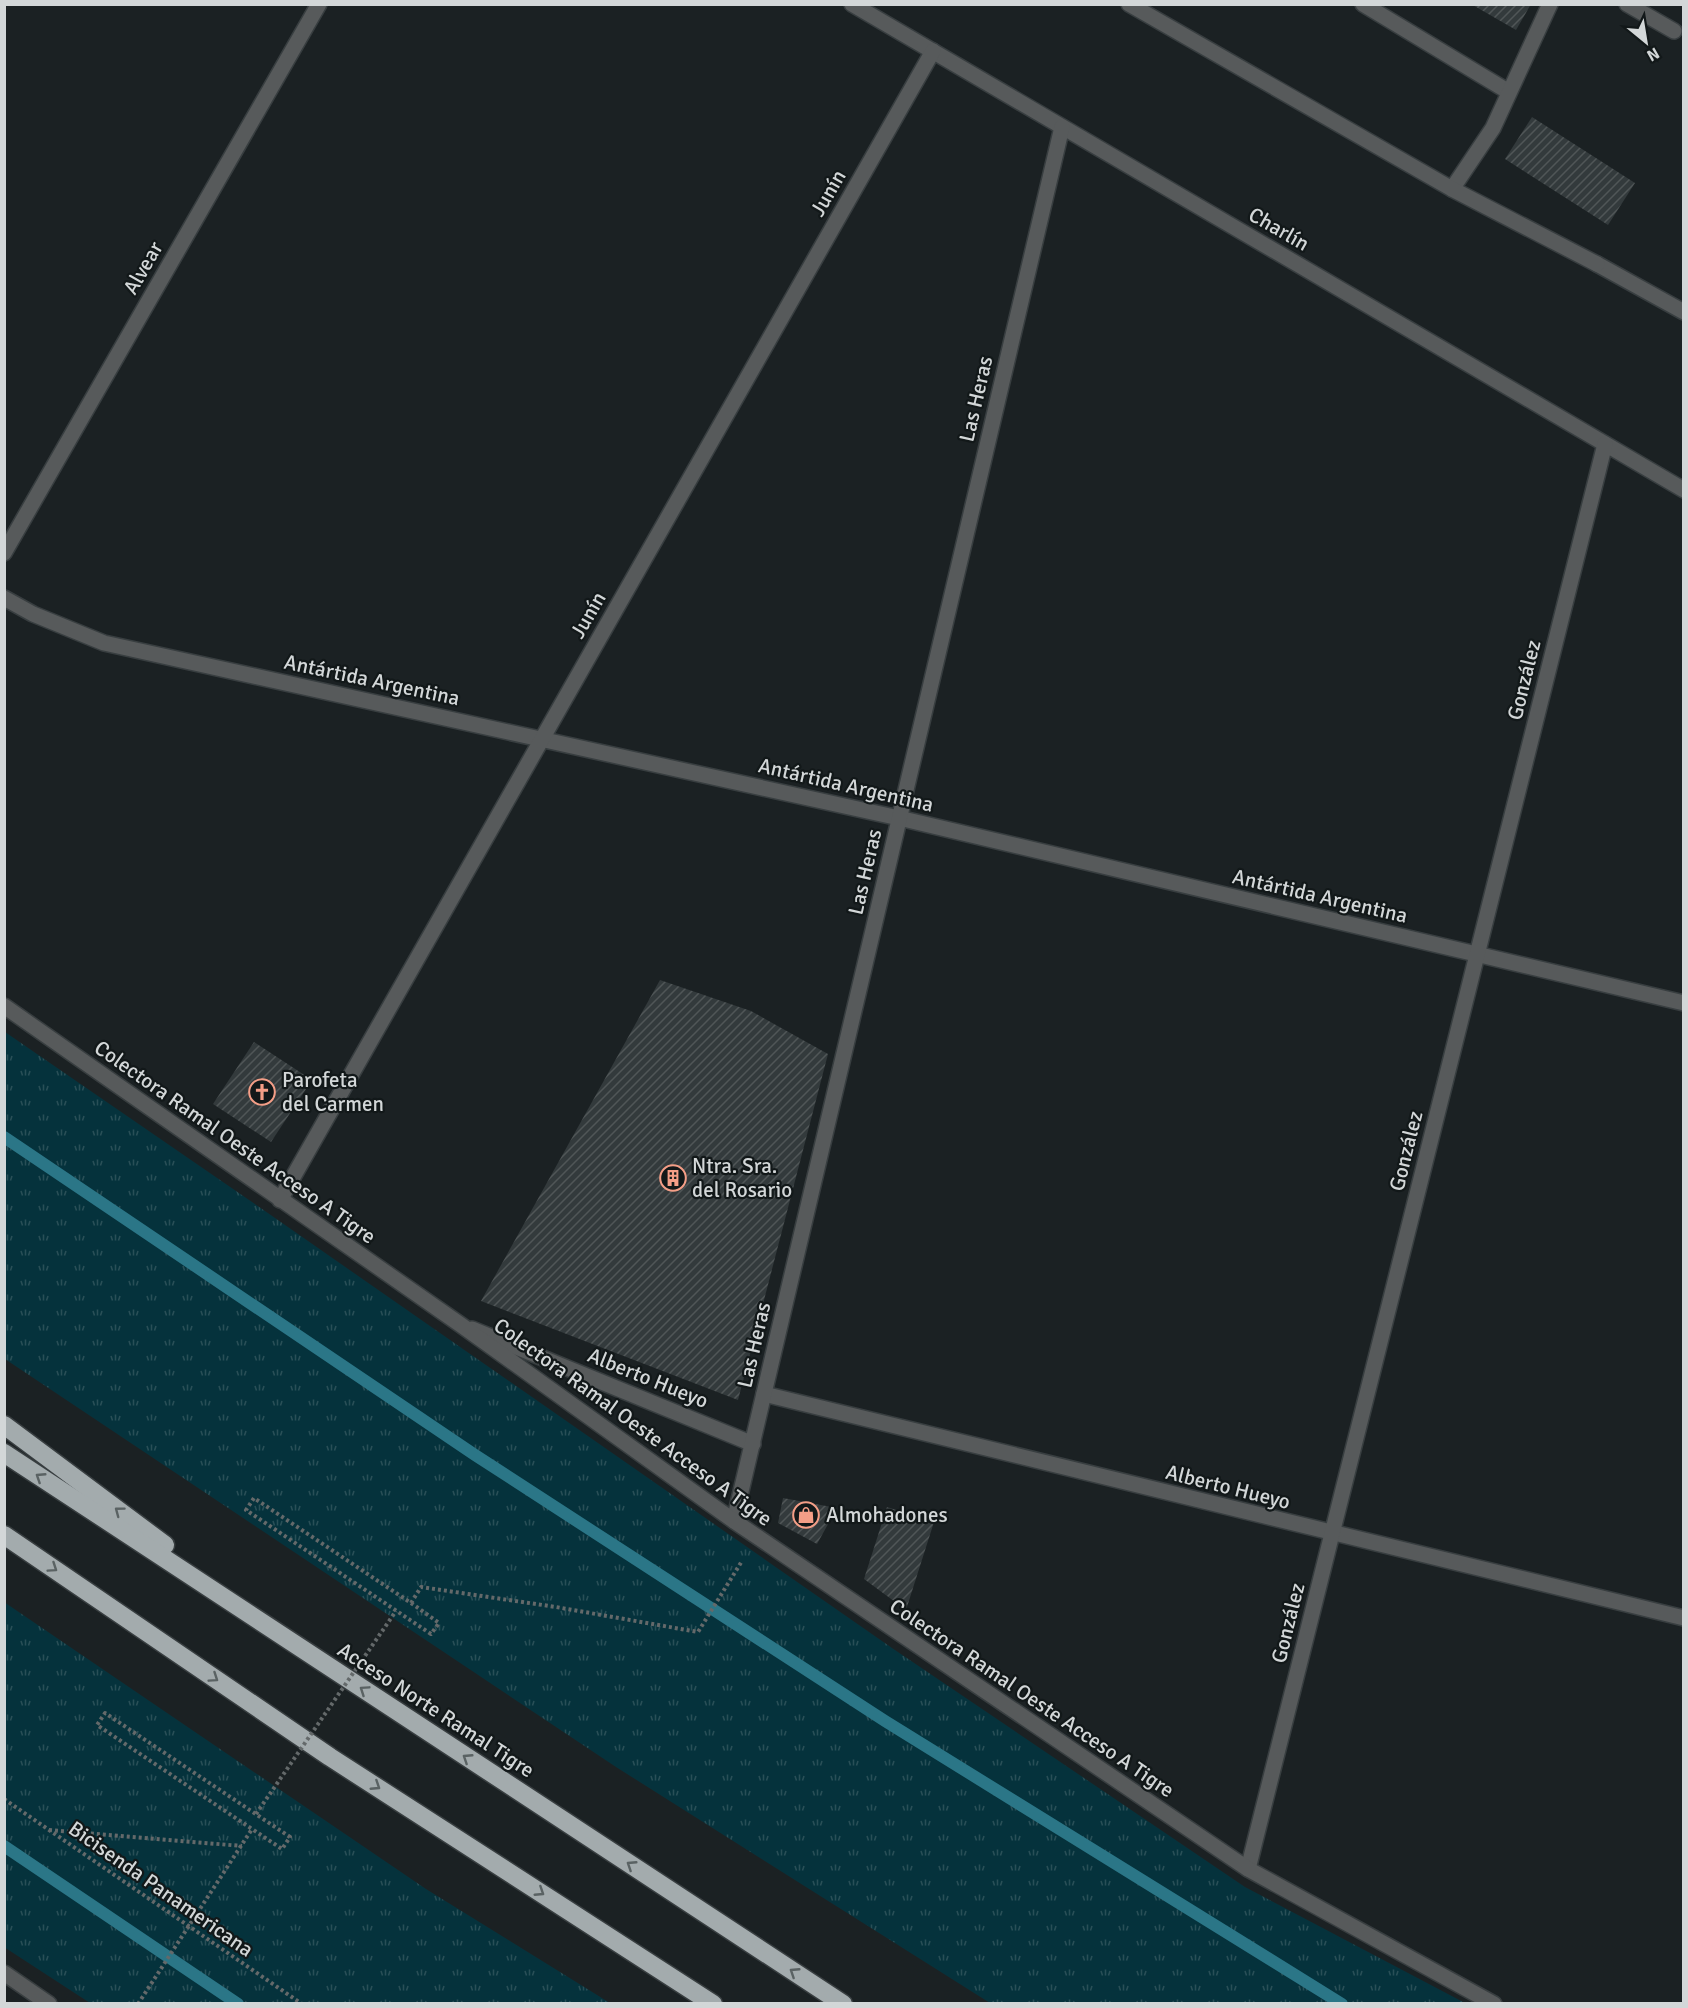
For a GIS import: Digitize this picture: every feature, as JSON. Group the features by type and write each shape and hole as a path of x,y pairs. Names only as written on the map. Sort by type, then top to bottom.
{"highway":[{"path":"4,1425 318,1659"},
{"name":"Acceso Norte Ramal Tigre","path":"4,1453 843,2004"},
{"path":"4,1535 330,1756 713,2004"}],"street":[{"name":"Alvear","path":"4,553 319,4"},
{"name":"Charlín","path":"852,4 1683,490"},
{"path":"1129,4 1452,189 1597,264 1683,312"},
{"path":"1363,4 1509,92"},
{"path":"1452,189 1493,128 1550,4"},
{"path":"1626,4 1674,31"},
{"name":"Junín","path":"280,1200 933,51"},
{"name":"Las Heras","path":"734,1521 1062,126"},
{"name":"González","path":"1248,1869 1605,444"},
{"name":"Antártida Argentina","path":"4,598 33,614 104,643 899,818 1683,1004"},
{"name":"Colectora Ramal Oeste Acceso A Tigre","path":"4,1006 461,1325 734,1521 1248,1869 1494,2004"},
{"name":"Alberto Hueyo","path":"461,1325 753,1444"},
{"name":"Alberto Hueyo","path":"764,1394 1683,1618"},
{"path":"4,1974 49,2004"}],"path":[{"path":"254,1498 411,1603 439,1623 431,1634 246,1510 254,1498"},
{"path":"411,1603 421,1587 556,1606 698,1632 757,1536"},
{"path":"256,1814 396,1611"},
{"path":"105,1713 256,1814 290,1837 282,1849 97,1725 105,1713"},
{"name":"Bicisenda Panamericana","path":"4,1799 302,2004"},
{"path":"138,2004 252,1829"},
{"path":"48,1830 242,1846"}],"green space":[{"path":"5,1032 892,1648 1245,1887 1465,2003 990,2003 616,1767 5,1359"},
{"path":"4,1602 426,1889 610,2003 90,2003 4,1947"}],"building":[{"path":"1471,4 1531,4 1516,30"},
{"path":"1532,117 1635,183 1608,225 1505,159"},
{"name":"Ntra. Sra. del Rosario","path":"660,980 751,1011 828,1054 738,1400 481,1301"},
{"name":"Parofeta del Carmen","path":"254,1042 312,1080 271,1142 213,1104"},
{"name":"Almohadones","path":"783,1498 837,1508 817,1544 778,1523"},
{"path":"887,1507 934,1522 906,1610 864,1579"}],"waterway":[{"path":"4,1137 475,1455 885,1721 1342,2004"},
{"path":"4,1846 238,2004"}],"place":[{"name":"Parofeta del Carmen","path":"262,1092"},
{"name":"Ntra. Sra. del Rosario","path":"673,1178"},
{"name":"Almohadones","path":"806,1515"}]}
